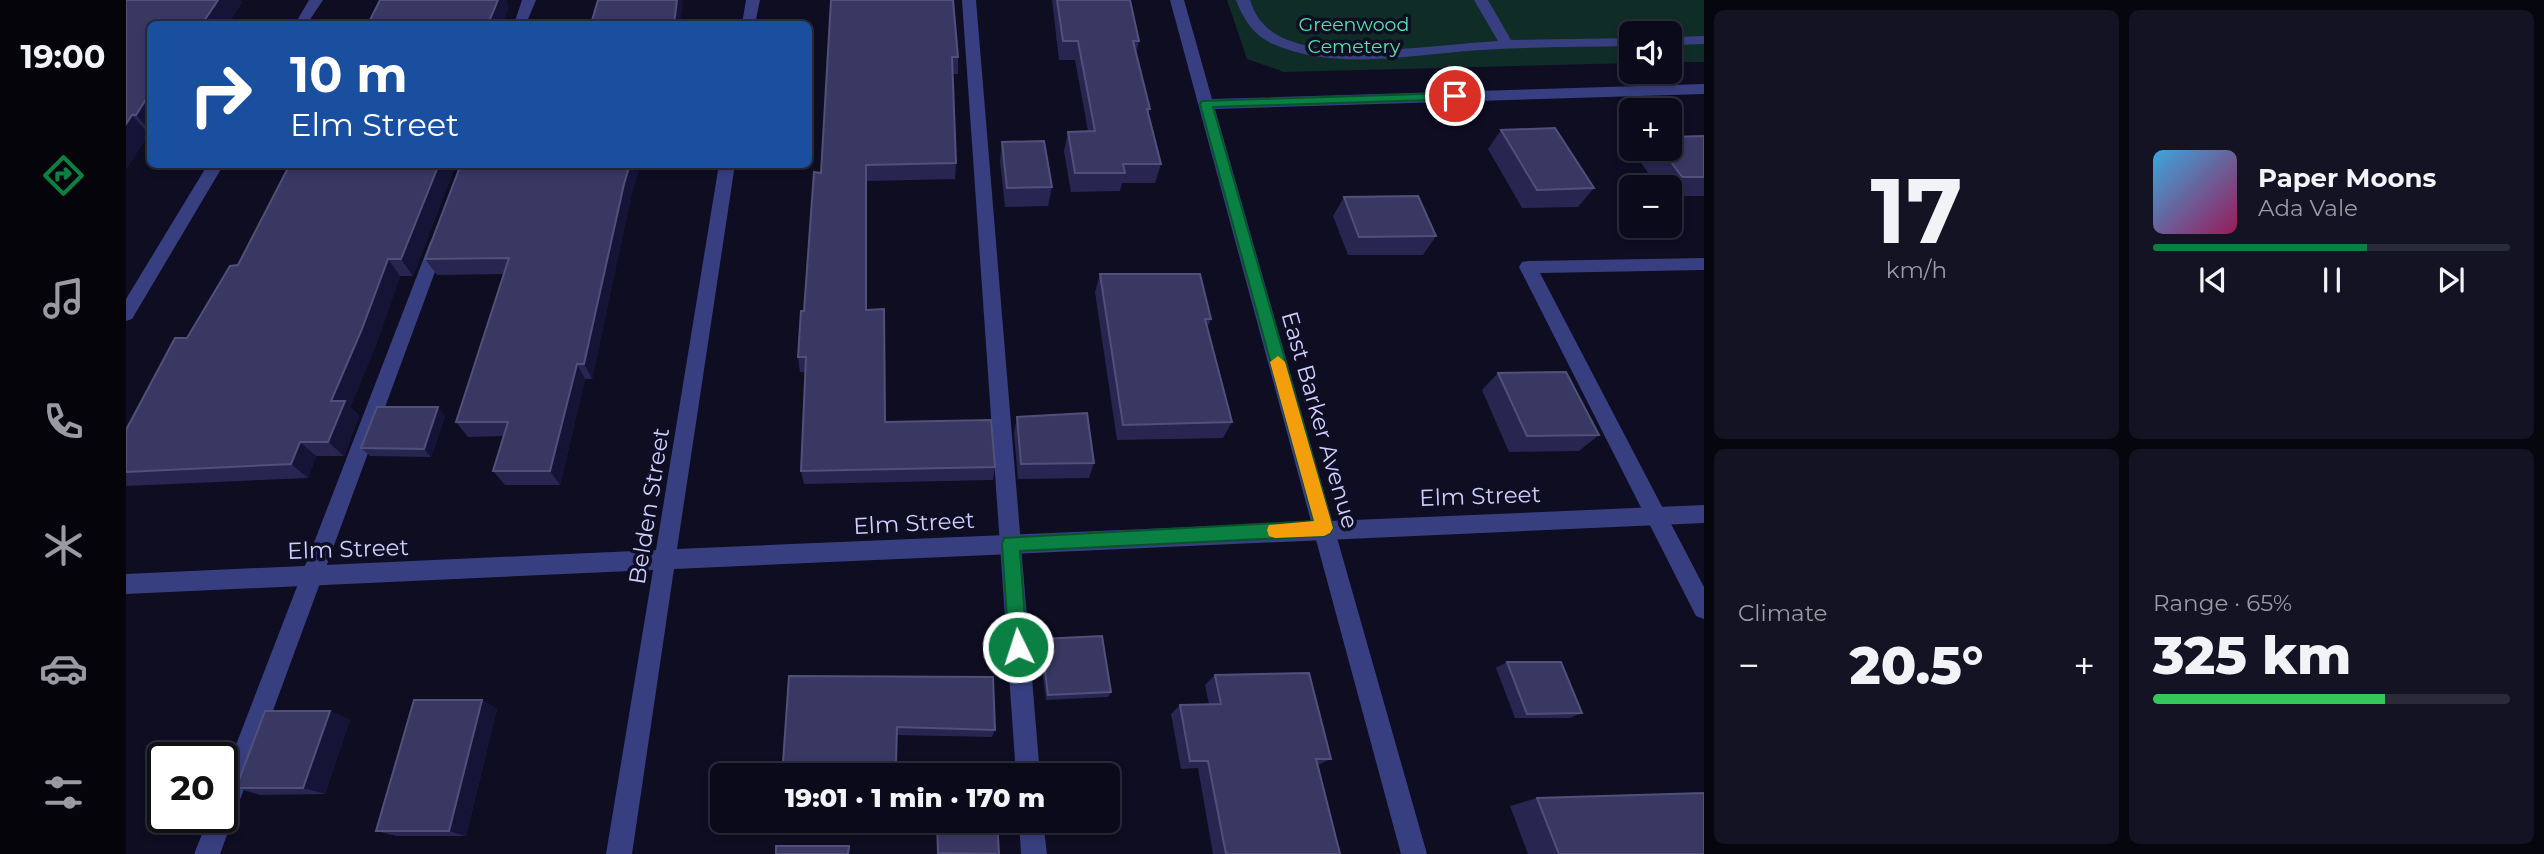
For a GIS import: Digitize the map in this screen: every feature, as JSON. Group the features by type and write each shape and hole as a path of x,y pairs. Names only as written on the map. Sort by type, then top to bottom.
{"street":[{"path":"303,21 316,0"},
{"path":"521,21 529,0"},
{"path":"750,21 753,0"},
{"path":"968,0 1027,763"},
{"name":"East Barker Avenue","path":"1177,0 1414,854"},
{"path":"1242,0 1256,27 1280,42 1310,51 1342,53 1619,42"},
{"path":"1480,0 1507,45"},
{"path":"1682,41 1704,40"},
{"path":"1206,104 1704,89"},
{"path":"126,314 214,168"},
{"name":"Belden Street","path":"619,854 726,168"},
{"path":"238,774 442,230"},
{"path":"1704,264 1528,267 1704,609"},
{"name":"Elm Street","path":"126,584 666,562 1324,528 1704,514"},
{"path":"207,854 215,833"},
{"path":"1032,833 1034,854"}],"green space":[{"name":"Greenwood Cemetery","path":"1227,0 1704,0 1704,62 1682,62 1682,21 1619,21 1619,63 1284,72 1247,59"}],"building":[{"path":"126,0 218,0 204,21 147,21 147,98 136,115 132,115 126,124"},
{"path":"380,0 498,0 489,21 370,21"},
{"path":"598,0 677,0 674,21 592,21"},
{"path":"831,0 953,0 958,57 952,57 956,163 866,165 866,310 884,309 885,422 991,420 995,467 801,471 806,357 798,357 814,172 821,173"},
{"path":"1057,0 1130,0 1139,41 1133,41 1161,164 1123,164 1125,173 1075,173 1068,132 1095,131 1078,41 1063,41"},
{"path":"1555,128 1594,188 1537,190 1501,130"},
{"path":"1704,136 1704,177 1682,177 1671,161 1682,161 1682,137"},
{"path":"1044,141 1052,187 1007,188 1002,142"},
{"path":"288,168 437,168 401,259 388,259 331,401 345,401 328,442 300,442 291,464 126,472 126,430 175,338 187,338 230,266 238,265"},
{"path":"459,168 629,168 584,364 577,364 550,471 493,471 508,422 456,422 509,258 425,259"},
{"path":"1418,196 1436,236 1359,237 1344,197"},
{"path":"1100,274 1200,274 1211,319 1205,319 1232,422 1123,425"},
{"path":"1566,372 1599,435 1527,436 1498,373"},
{"path":"377,407 438,407 424,449 361,448"},
{"path":"1087,413 1094,463 1021,464 1017,417"},
{"path":"1102,636 1111,692 1048,695 1041,639"},
{"path":"1507,662 1561,662 1582,713 1527,714"},
{"path":"1309,673 1331,759 1316,759 1340,854 1226,854 1208,761 1190,761 1180,705 1221,704 1215,675"},
{"path":"789,676 993,677 995,730 897,727 896,763 783,762"},
{"path":"414,700 482,700 449,831 376,831"},
{"path":"265,711 330,711 303,788 238,788"},
{"path":"1704,793 1704,854 1559,854 1537,798"},
{"path":"937,833 998,833 999,854 938,853"},
{"path":"776,846 849,846 848,854 776,854"}],"slow traffic":[{"path":"1275,530 1324,528 1278,362"}],"route":[{"path":"1018,647 1010,544 1324,528 1206,104 1455,96"}]}
